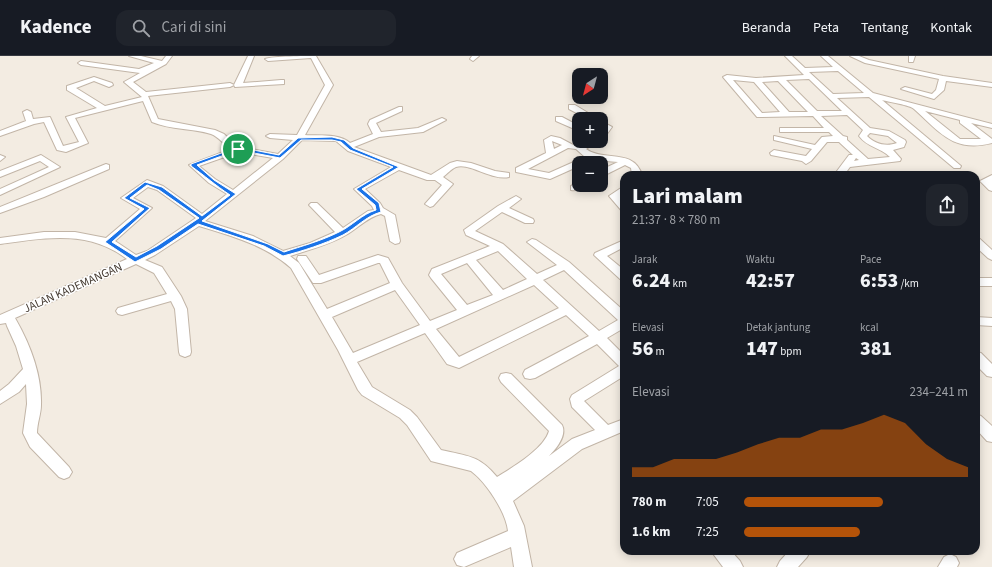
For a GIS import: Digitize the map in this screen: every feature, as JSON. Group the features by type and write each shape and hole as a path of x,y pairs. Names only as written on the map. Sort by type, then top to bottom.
{"street":[{"path":"92,56 82,62 139,71 147,69 160,62 132,56"},
{"path":"169,56 169,59 164,63 128,82 145,96 152,117 157,122 218,134 238,149 280,157"},
{"path":"251,56 238,85 281,82"},
{"path":"268,59 312,56"},
{"name":"JALAN KADEMANGAN","path":"4,318 159,248 200,220 280,157 299,138 329,84 312,56"},
{"path":"788,56 834,96 870,134 872,144 886,148 897,148 901,145 900,140"},
{"path":"795,56 808,72"},
{"path":"824,56 957,166"},
{"path":"853,56 867,62 943,78 992,85"},
{"path":"840,70 808,72 779,78 756,80 727,77 758,115 848,113"},
{"path":"779,78 831,130 866,162"},
{"path":"905,89 934,97 939,90 943,78"},
{"path":"104,109 70,88 94,79 109,85"},
{"path":"756,80 787,115"},
{"path":"0,134 31,122 47,119 60,148 66,150 84,143 70,117 104,109 145,96 230,85"},
{"path":"917,86 939,90"},
{"path":"834,96 872,95 992,126"},
{"path":"834,96 848,113 870,134"},
{"path":"915,106 957,141 964,143 988,141 959,118"},
{"path":"572,108 580,112"},
{"path":"378,135 372,124 373,122 399,109"},
{"path":"27,112 31,122"},
{"path":"559,119 572,126"},
{"path":"348,147 361,140 378,135 420,130 442,120"},
{"path":"784,130 831,130"},
{"path":"774,153 807,160 825,139 842,139 870,134 892,134 900,140 925,140"},
{"path":"270,136 337,139 342,141 348,147 397,167 430,178 437,177 460,164 492,174 506,175"},
{"path":"550,153 548,140 550,138 556,138 566,146 580,149 590,156"},
{"path":"777,138 817,148"},
{"path":"566,146 519,170 550,176 572,166"},
{"path":"848,164 897,159 886,148"},
{"path":"233,194 212,181 193,165 238,149"},
{"path":"842,171 855,151"},
{"path":"0,174 41,158 56,167 0,192"},
{"path":"608,158 620,159 635,167 636,171"},
{"path":"608,171 626,162"},
{"path":"0,210 47,193 106,167"},
{"path":"379,211 377,205 359,189 397,167"},
{"path":"430,204 448,184 437,177"},
{"path":"992,178 985,181 992,188"},
{"path":"108,242 147,208 126,198 147,183 160,188 200,220 266,245 283,254 295,266 367,391 405,414 412,421 436,456 475,465 482,470 500,493 516,526 523,567"},
{"path":"620,192 614,196 620,203"},
{"path":"516,199 469,231 499,246 620,359"},
{"path":"314,205 342,233"},
{"path":"501,208 529,221"},
{"path":"283,254 314,245 342,233 372,213 379,211 390,215 395,241"},
{"path":"0,241 60,234 75,235 108,242 118,247 135,260 150,265 158,270 175,296 180,309 185,352"},
{"path":"532,242 565,265 620,314"},
{"path":"620,245 598,255 620,273"},
{"path":"465,311 435,275 439,270 499,246"},
{"path":"468,258 501,296"},
{"path":"302,259 317,280 370,261 382,260 397,285 452,360 459,363 567,309"},
{"path":"349,360 501,296 565,265"},
{"path":"980,282 992,282"},
{"path":"330,313 397,285"},
{"path":"122,311 175,296"},
{"path":"4,318 23,344 30,370 34,400 30,434 34,441 64,472"},
{"path":"980,321 992,322"},
{"path":"530,374 620,324"},
{"path":"980,361 992,372"},
{"path":"0,398 14,388 30,370"},
{"path":"606,432 577,403 576,400 620,372"},
{"path":"500,493 552,443 557,434 557,429 548,419 506,378"},
{"path":"980,424 992,436"},
{"path":"500,493 577,444 620,427"},
{"path":"463,559 518,535"},
{"path":"724,555 734,567"},
{"path":"786,567 796,555"}],"route":[{"path":"238,149 193,165 212,181 233,194 198,222 159,248 135,260 124,251 108,242 147,208 126,198 147,183 160,188 202,218 198,222 266,245 283,254 314,245 342,233 372,213 379,211 379,207 360,192 359,189 375,178 397,167 351,149 342,141 332,138 299,138 280,157 238,149"}]}
